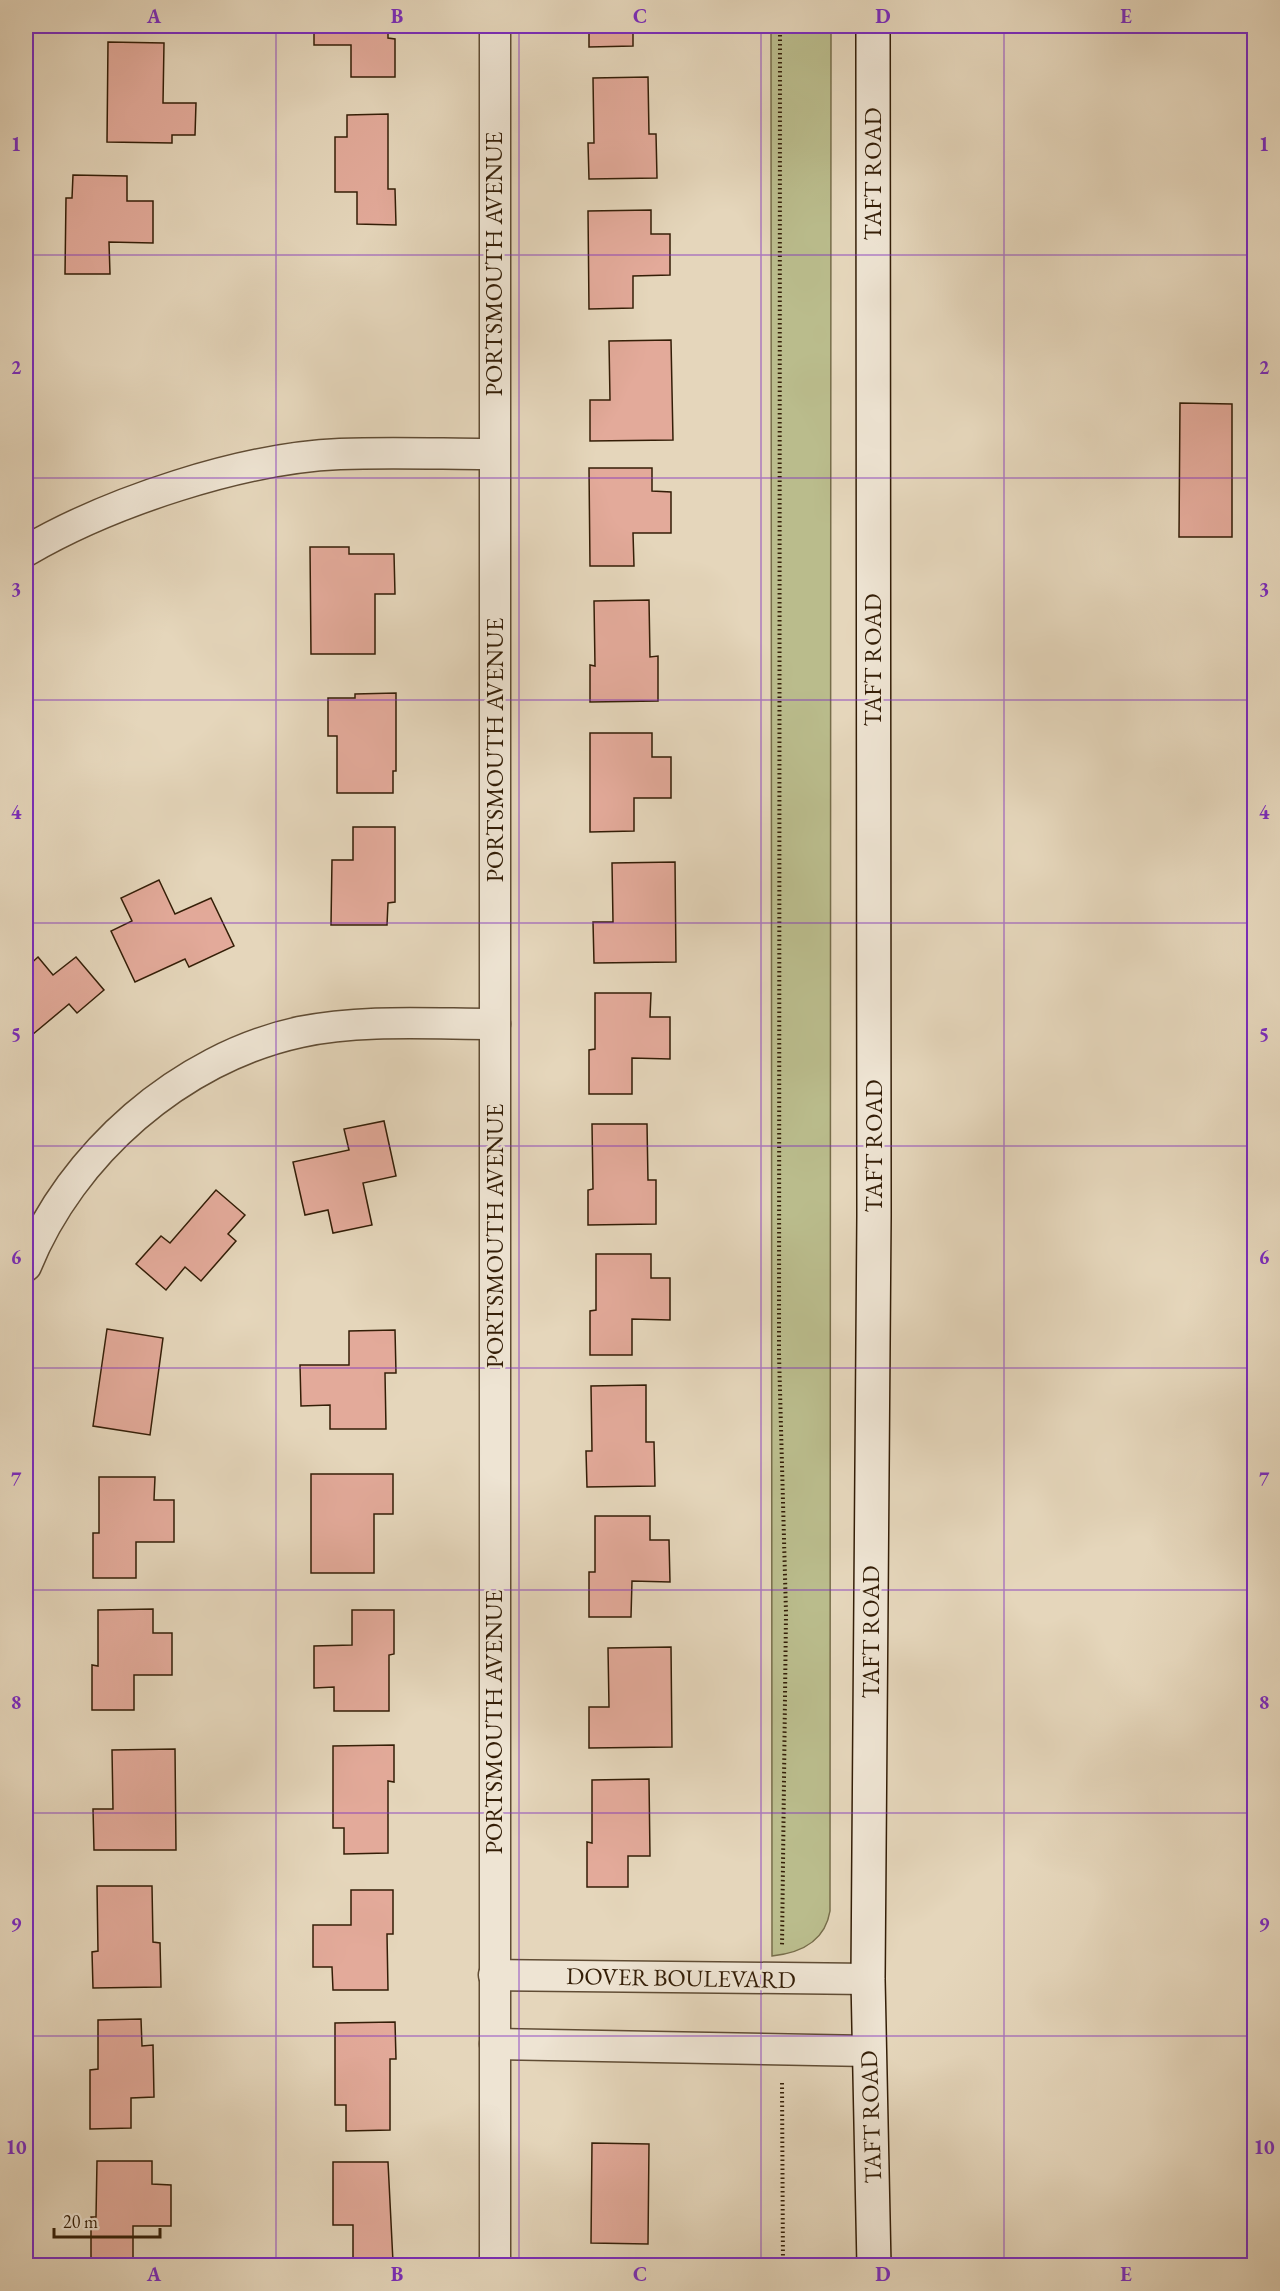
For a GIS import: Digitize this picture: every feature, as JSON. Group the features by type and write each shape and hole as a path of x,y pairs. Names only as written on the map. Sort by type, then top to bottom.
{"street":[{"name":"PORTSMOUTH AVENUE","path":"495,26 495,2265"},
{"name":"TAFT ROAD","path":"873,26 874,1216 868,1979 874,2265"},
{"path":"28,544 141,498 224,474 280,461 339,454 494,454"},
{"path":"26,1266 60,1201 96,1154 143,1110 213,1065 269,1042 299,1033 330,1028 367,1024 495,1024"},
{"name":"DOVER BOULEVARD","path":"494,1975 868,1979"},
{"path":"495,2044 869,2051"}],"path":[{"path":"780,26 779,1343 786,1613 782,1954"},
{"path":"782,2078 783,2265"}],"green space":[{"path":"771,26 831,26 830,1911 823,1931 810,1944 792,1952 772,1956"}],"building":[{"path":"314,26 388,26 388,38 395,39 395,77 351,77 351,45 314,45"},
{"path":"589,26 633,26 633,46 589,47"},
{"path":"108,42 164,43 163,103 196,103 195,135 172,135 172,143 107,142"},
{"path":"648,77 649,134 656,134 657,178 589,179 588,143 594,143 593,78"},
{"path":"388,114 388,189 395,189 396,225 357,224 357,192 335,192 335,137 347,137 347,115"},
{"path":"73,175 127,176 127,201 153,201 153,243 109,242 110,274 65,274 66,198 72,198"},
{"path":"651,210 651,234 670,234 670,275 633,276 633,308 589,309 588,211"},
{"path":"671,340 673,440 590,441 590,400 610,400 609,341"},
{"path":"1180,403 1232,404 1232,537 1179,537"},
{"path":"589,468 652,468 652,491 671,492 671,533 633,533 634,566 590,566"},
{"path":"310,547 349,547 349,554 394,554 395,594 375,594 375,654 311,654"},
{"path":"649,600 650,657 658,656 658,701 590,702 590,665 595,666 594,601"},
{"path":"396,693 396,771 393,771 393,793 337,793 337,736 328,736 328,698 355,698 355,694"},
{"path":"590,733 652,733 652,757 671,757 671,798 634,798 634,831 590,832"},
{"path":"353,827 395,827 395,902 388,903 387,925 331,925 332,860 353,860"},
{"path":"675,862 676,962 594,963 593,922 613,922 612,863"},
{"path":"159,880 175,914 211,898 234,946 189,967 185,959 135,982 111,931 132,921 121,898"},
{"path":"38,957 53,975 76,957 104,990 77,1013 69,1004 26,1040 26,968"},
{"path":"595,993 651,993 650,1017 670,1017 670,1059 632,1058 632,1094 589,1094 589,1050 595,1049"},
{"path":"384,1121 396,1176 363,1183 372,1225 333,1233 328,1210 305,1215 293,1162 349,1150 344,1129"},
{"path":"592,1124 647,1124 648,1180 656,1180 656,1224 588,1225 588,1190 593,1189"},
{"path":"216,1190 245,1215 228,1234 236,1241 201,1281 185,1267 166,1290 136,1264 161,1236 170,1243"},
{"path":"596,1254 651,1254 651,1278 670,1278 670,1320 632,1319 632,1355 590,1355 590,1311 596,1310"},
{"path":"107,1329 163,1338 150,1435 93,1426"},
{"path":"395,1330 396,1373 385,1373 386,1429 330,1429 330,1405 301,1406 300,1365 349,1365 349,1331"},
{"path":"646,1385 646,1442 654,1442 655,1486 587,1487 586,1451 592,1451 591,1386"},
{"path":"311,1474 393,1474 393,1514 374,1514 374,1573 311,1573"},
{"path":"99,1477 155,1477 154,1500 174,1500 174,1542 136,1542 136,1578 93,1578 93,1533 99,1533"},
{"path":"595,1516 650,1516 650,1540 669,1540 670,1582 632,1581 631,1617 589,1617 589,1572 595,1572"},
{"path":"153,1609 153,1633 172,1633 172,1675 134,1675 134,1710 92,1710 92,1665 98,1666 98,1610"},
{"path":"352,1610 394,1610 394,1654 389,1655 389,1711 334,1711 334,1687 314,1688 314,1646 352,1645"},
{"path":"671,1647 672,1747 589,1748 589,1707 609,1707 608,1648"},
{"path":"394,1745 394,1782 388,1781 388,1853 344,1854 344,1828 333,1828 333,1746"},
{"path":"175,1749 176,1850 94,1850 93,1809 113,1809 112,1750"},
{"path":"649,1779 650,1856 628,1856 628,1887 587,1887 587,1842 592,1843 592,1780"},
{"path":"97,1886 152,1886 153,1942 160,1943 161,1987 93,1988 92,1952 98,1951"},
{"path":"351,1890 393,1890 393,1934 387,1934 388,1990 333,1990 332,1967 313,1967 313,1925 351,1925"},
{"path":"141,2019 142,2046 153,2045 154,2097 131,2098 131,2128 90,2129 90,2070 98,2069 98,2020"},
{"path":"395,2022 396,2059 390,2059 390,2130 346,2131 346,2105 335,2105 335,2023"},
{"path":"592,2143 649,2144 648,2244 591,2243"},
{"path":"97,2161 152,2161 152,2184 171,2185 171,2226 133,2226 133,2261 91,2261 91,2217 96,2217"},
{"path":"333,2162 388,2162 393,2262 353,2262 353,2225 333,2225"}]}
